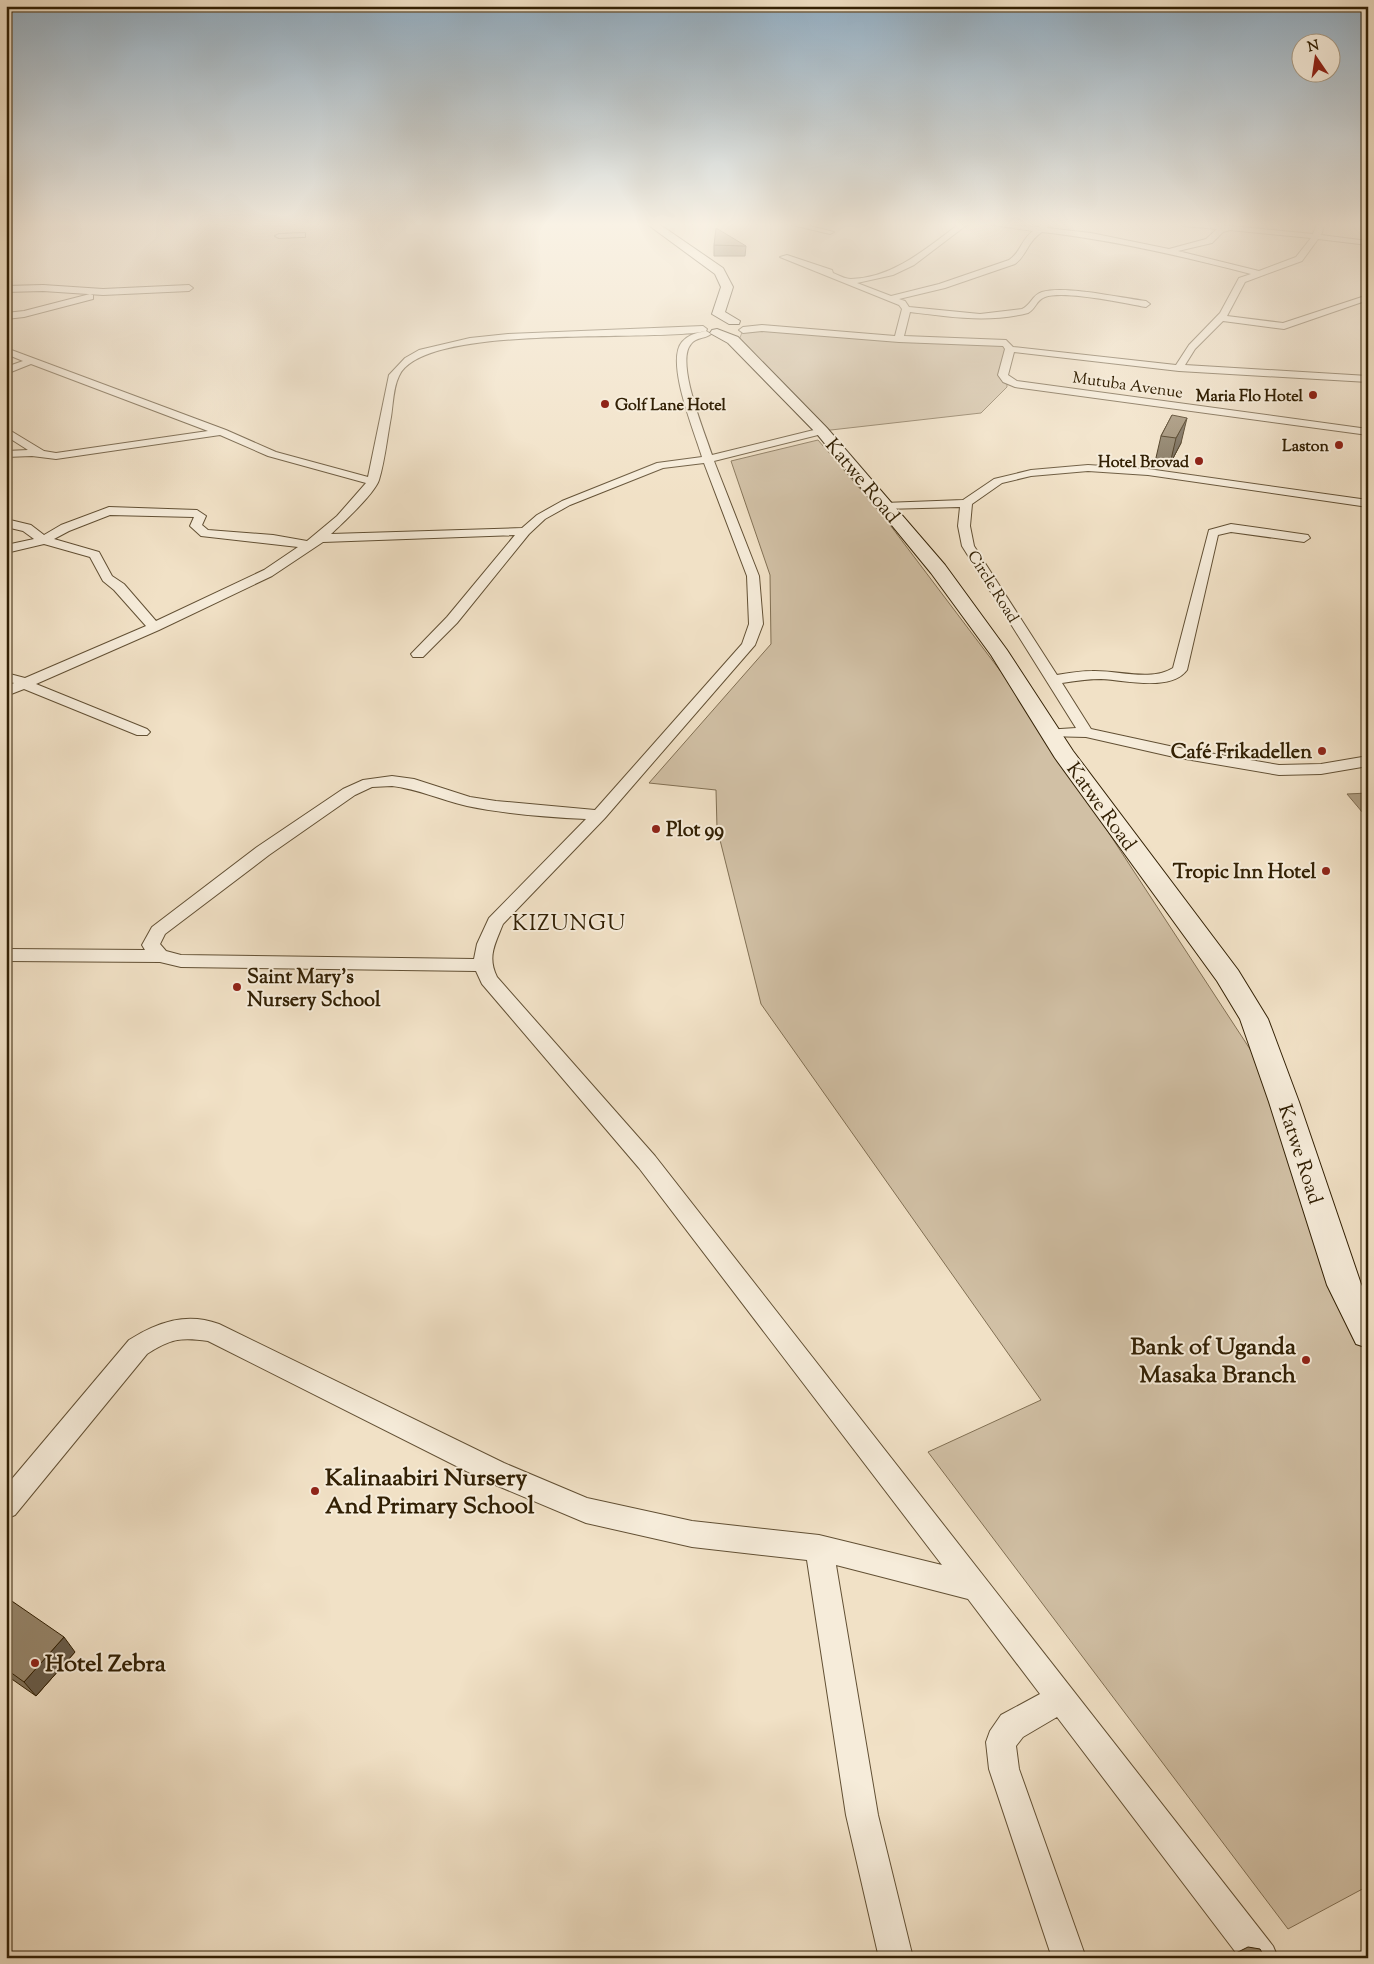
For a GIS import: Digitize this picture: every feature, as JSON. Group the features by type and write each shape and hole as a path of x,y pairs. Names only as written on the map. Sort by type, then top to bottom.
{"street":[{"path":"722,316 723,329"},
{"path":"899,339 904,316"},
{"path":"954,316 971,318 1002,316"},
{"path":"1180,368 1183,358 1221,318 1264,325 1284,326 1314,316"},
{"path":"6,692 154,627 268,573 320,538 341,519 373,482 394,375 408,360 422,352 470,341 508,337 762,328 899,339 1006,343 1010,348 1180,368 1368,379"},
{"path":"723,329 688,340 682,350 682,375 708,459 753,576 756,624 748,645 599,815 495,922 486,944 482,966 489,980 647,1162 1261,1958"},
{"name":"Katwe Road","path":"723,329 822,431 938,569 1000,654 1050,733 1111,820 1228,976 1254,1019 1284,1102 1344,1285 1368,1333"},
{"name":"Mutuba Avenue","path":"1010,348 1003,375 1006,380 1015,384 1368,432"},
{"path":"6,351 222,432 272,454 373,482"},
{"path":"6,371 32,360"},
{"path":"1356,378 1368,372"},
{"path":"6,431 44,455"},
{"path":"418,654 452,620 525,531 541,517 566,503 661,465 708,459 822,431"},
{"path":"6,454 65,455 222,432"},
{"path":"884,506 966,503 998,481 1031,473 1088,468 1148,472 1368,504"},
{"name":"Circle Road","path":"966,503 964,526 968,546 1086,732"},
{"path":"6,549 109,511 196,514 200,516 196,526 206,533 273,539 308,545"},
{"path":"6,522 18,525 36,539 94,555 107,578 119,588 154,627"},
{"path":"1053,680 1091,675 1149,679 1173,675 1180,670 1213,533 1231,528 1304,538"},
{"path":"320,538 525,531"},
{"path":"6,677 89,712 122,722 142,732"},
{"path":"1050,733 1086,732 1174,752 1279,770 1321,769 1368,761"},
{"path":"160,956 151,945 158,932 263,851 349,792 369,783 392,781 414,784 467,801 496,806 599,815"},
{"path":"6,955 160,956 181,961 482,966"},
{"path":"6,1506 14,1484 138,1347 154,1336 179,1327 211,1331 495,1472 586,1510 692,1534 819,1548 973,1586"},
{"path":"819,1548 862,1814 896,1958"},
{"path":"1060,1698 1012,1726 1001,1742 1004,1768 1068,1958"}],"shaded area":[{"path":"743,330 1006,343 1007,387 981,413 822,431 737,345"},
{"path":"818,440 881,513 1020,697 1280,1095 1368,1363 1368,1886 1288,1929 928,1452 1041,1400 761,1004 717,828 716,790 649,783 771,644 770,575 731,461"},
{"path":"1368,793 1368,819 1347,794"}],"building":[{"path":"1172,415 1187,418 1176,438 1161,436"},
{"name":"Hotel Zebra","path":"6,1597 64,1637 24,1682 6,1669"},
{"path":"1248,1947 1260,1949 1265,1958 1226,1958"}],"place":[{"name":"Maria Flo Hotel","path":"1313,395"},
{"name":"Golf Lane Hotel","path":"605,404"},
{"name":"Laston","path":"1339,445"},
{"name":"Hotel Brovad","path":"1199,461"},
{"name":"Café Frikadellen","path":"1322,751"},
{"name":"Plot 99","path":"656,829"},
{"name":"Tropic Inn Hotel","path":"1326,871"},
{"name":"Saint Mary's Nursery School","path":"237,987"},
{"name":"Bank of Uganda Masaka Branch","path":"1306,1360"},
{"name":"Kalinaabiri Nursery And Primary School","path":"315,1491"},
{"name":"Hotel Zebra","path":"35,1663"}],"district":[{"name":"KIZUNGU","path":"569,922"}]}
